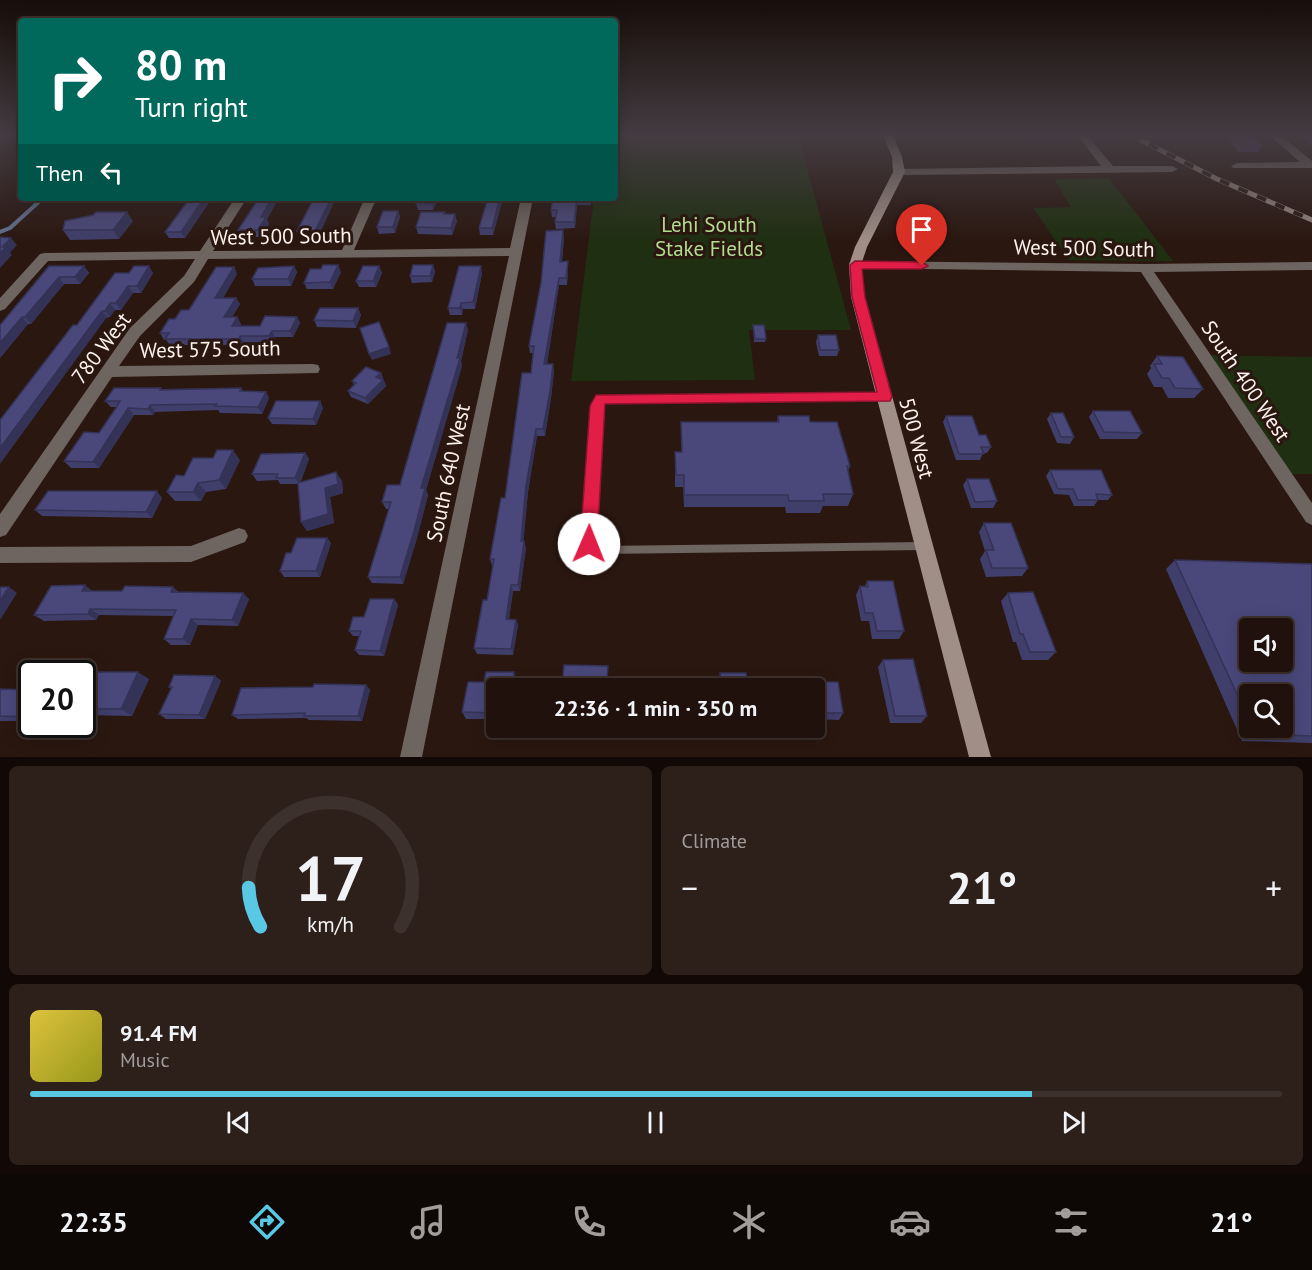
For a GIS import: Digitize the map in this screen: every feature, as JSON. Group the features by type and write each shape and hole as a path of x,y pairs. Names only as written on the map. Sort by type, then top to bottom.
{"street":[{"path":"899,172 1016,170"},
{"name":"500 West","path":"899,172 861,247 855,265 858,297 980,757"},
{"name":"780 West","path":"0,529 135,332 189,279 239,201"},
{"path":"346,254 371,201"},
{"name":"South 640 West","path":"411,757 527,201"},
{"name":"West 500 South","path":"0,306 45,257 517,252"},
{"name":"West 500 South","path":"855,265 1145,268 1312,266"},
{"name":"South 400 West","path":"1145,268 1312,517"},
{"name":"West 575 South","path":"107,372 313,369"},
{"path":"0,555 191,554 239,536"}],"lane":[{"path":"885,397 601,399 597,406 589,544 599,550 924,546"}],"green space":[{"name":"Lehi South Stake Fields","path":"618,170 808,170 851,330 749,330 755,380 571,381 594,201 618,201"},
{"path":"1109,178 1173,261 1069,260 1033,208 1071,207 1054,179"},
{"path":"1210,355 1312,357 1312,474 1290,474"}],"building":[{"path":"188,201 202,201 181,232 165,232"},
{"path":"257,201 270,201 261,217 266,217 258,230 238,230"},
{"path":"312,201 330,201 315,231 297,231"},
{"path":"417,201 433,201 432,204 416,203"},
{"path":"487,201 499,201 492,228 479,228"},
{"path":"552,201 577,201 574,222 555,222 557,210 551,210"},
{"path":"383,211 398,211 393,227 377,227"},
{"path":"96,212 127,212 113,230 63,230 65,221 93,215"},
{"path":"421,212 455,214 451,228 416,227"},
{"path":"563,230 560,262 568,261 566,278 559,278 544,364 553,364 550,391 543,429 536,429 526,485 521,541 524,541 518,585 511,585 506,619 516,620 511,649 474,648 483,600 487,600 494,559 490,559 501,498 505,498 522,373 531,373 534,346 529,346 541,283 546,231"},
{"path":"0,237 11,238 2,247 6,247 0,253"},
{"path":"323,265 338,265 330,282 304,283 310,269 321,269"},
{"path":"413,265 433,265 430,276 410,276"},
{"path":"49,266 84,266 75,277 59,277 0,343 0,324"},
{"path":"134,266 149,266 137,286 128,286 116,303 110,303 105,311 102,311 0,448 0,420 73,325 77,325 115,273 129,273"},
{"path":"294,266 288,279 252,279 258,268"},
{"path":"363,266 379,266 373,281 356,281"},
{"path":"459,266 481,266 473,302 461,303 460,308 448,308"},
{"path":"216,267 234,267 215,298 236,298 224,317 237,317 232,326 260,326 265,316 297,317 290,331 272,331 269,336 240,336 239,339 165,339 169,333 160,333 169,319 175,319 181,310 189,310"},
{"path":"320,308 358,308 353,321 314,320"},
{"path":"379,322 389,347 369,354 360,328"},
{"path":"447,323 466,323 457,358 460,358 421,488 425,488 400,577 368,577 391,502 382,502 387,485 400,485"},
{"path":"753,325 764,325 766,339 755,339"},
{"path":"818,335 836,335 839,350 820,350"},
{"path":"1157,356 1183,357 1203,389 1175,388 1169,378 1162,378 1154,364 1162,364"},
{"path":"366,367 381,373 376,377 383,380 365,398 348,391 356,383 352,381"},
{"path":"114,388 161,388 160,390 241,388 240,391 266,392 258,407 215,406 217,404 150,405 148,409 128,408 93,462 64,461 84,432 99,433 120,401 105,401"},
{"path":"276,401 320,401 313,419 268,418"},
{"path":"1093,411 1130,411 1142,433 1104,432"},
{"path":"1051,413 1063,413 1074,437 1061,437"},
{"path":"778,416 809,416 810,422 837,422 850,466 847,466 853,494 823,494 824,501 789,501 788,495 684,495 684,475 676,475 675,452 682,452 681,422 779,422"},
{"path":"946,416 972,416 979,435 986,435 991,447 981,447 984,454 959,454"},
{"path":"217,450 233,450 219,480 198,483 193,492 167,492 176,475 184,476 193,458 213,458"},
{"path":"305,453 295,478 276,478 278,474 252,474 261,454"},
{"path":"1050,470 1101,470 1112,495 1096,494 1098,500 1078,500 1073,489 1058,489"},
{"path":"336,472 338,484 325,488 328,514 301,522 298,483"},
{"path":"967,479 989,479 997,501 975,502"},
{"path":"48,491 157,491 146,512 35,510"},
{"path":"984,523 1011,523 1028,568 992,568 986,550 994,550"},
{"path":"297,538 327,538 316,571 280,571 286,553 291,553"},
{"path":"1175,560 1312,564 1312,736 1293,735 1293,684 1239,684 1239,698"},
{"path":"867,581 893,581 904,631 877,631 873,613 865,613 860,586 868,587"},
{"path":"85,585 82,591 122,591 125,586 173,587 171,592 243,593 232,620 191,619 183,639 164,639 176,610 90,609 88,614 34,615 51,586"},
{"path":"0,587 9,587 0,601"},
{"path":"1033,592 1056,652 1030,652 1023,634 1020,634 1008,593"},
{"path":"370,599 394,599 380,651 355,650 361,631 349,631 353,617 364,617"},
{"path":"913,659 927,716 895,716 883,660"},
{"path":"564,665 608,666 607,678 563,678"},
{"path":"96,672 138,672 121,709 96,709"},
{"path":"486,672 514,672 513,678 486,678 486,713 462,712 468,682 484,682"},
{"path":"720,673 746,673 746,678 720,678"},
{"path":"174,675 215,676 199,715 159,714 172,687 169,687"},
{"path":"825,682 838,682 843,713 825,713"},
{"path":"314,684 366,685 358,716 304,716 305,713 232,715 241,688 313,687"},
{"path":"0,689 18,690 18,717 0,716"}],"waterway":[{"path":"0,232 10,228 40,201"}],"railway":[{"path":"1200,170 1312,220"}],"route":[{"path":"589,544 587,539 597,406 601,399 885,397 858,297 855,265 922,266"}]}
